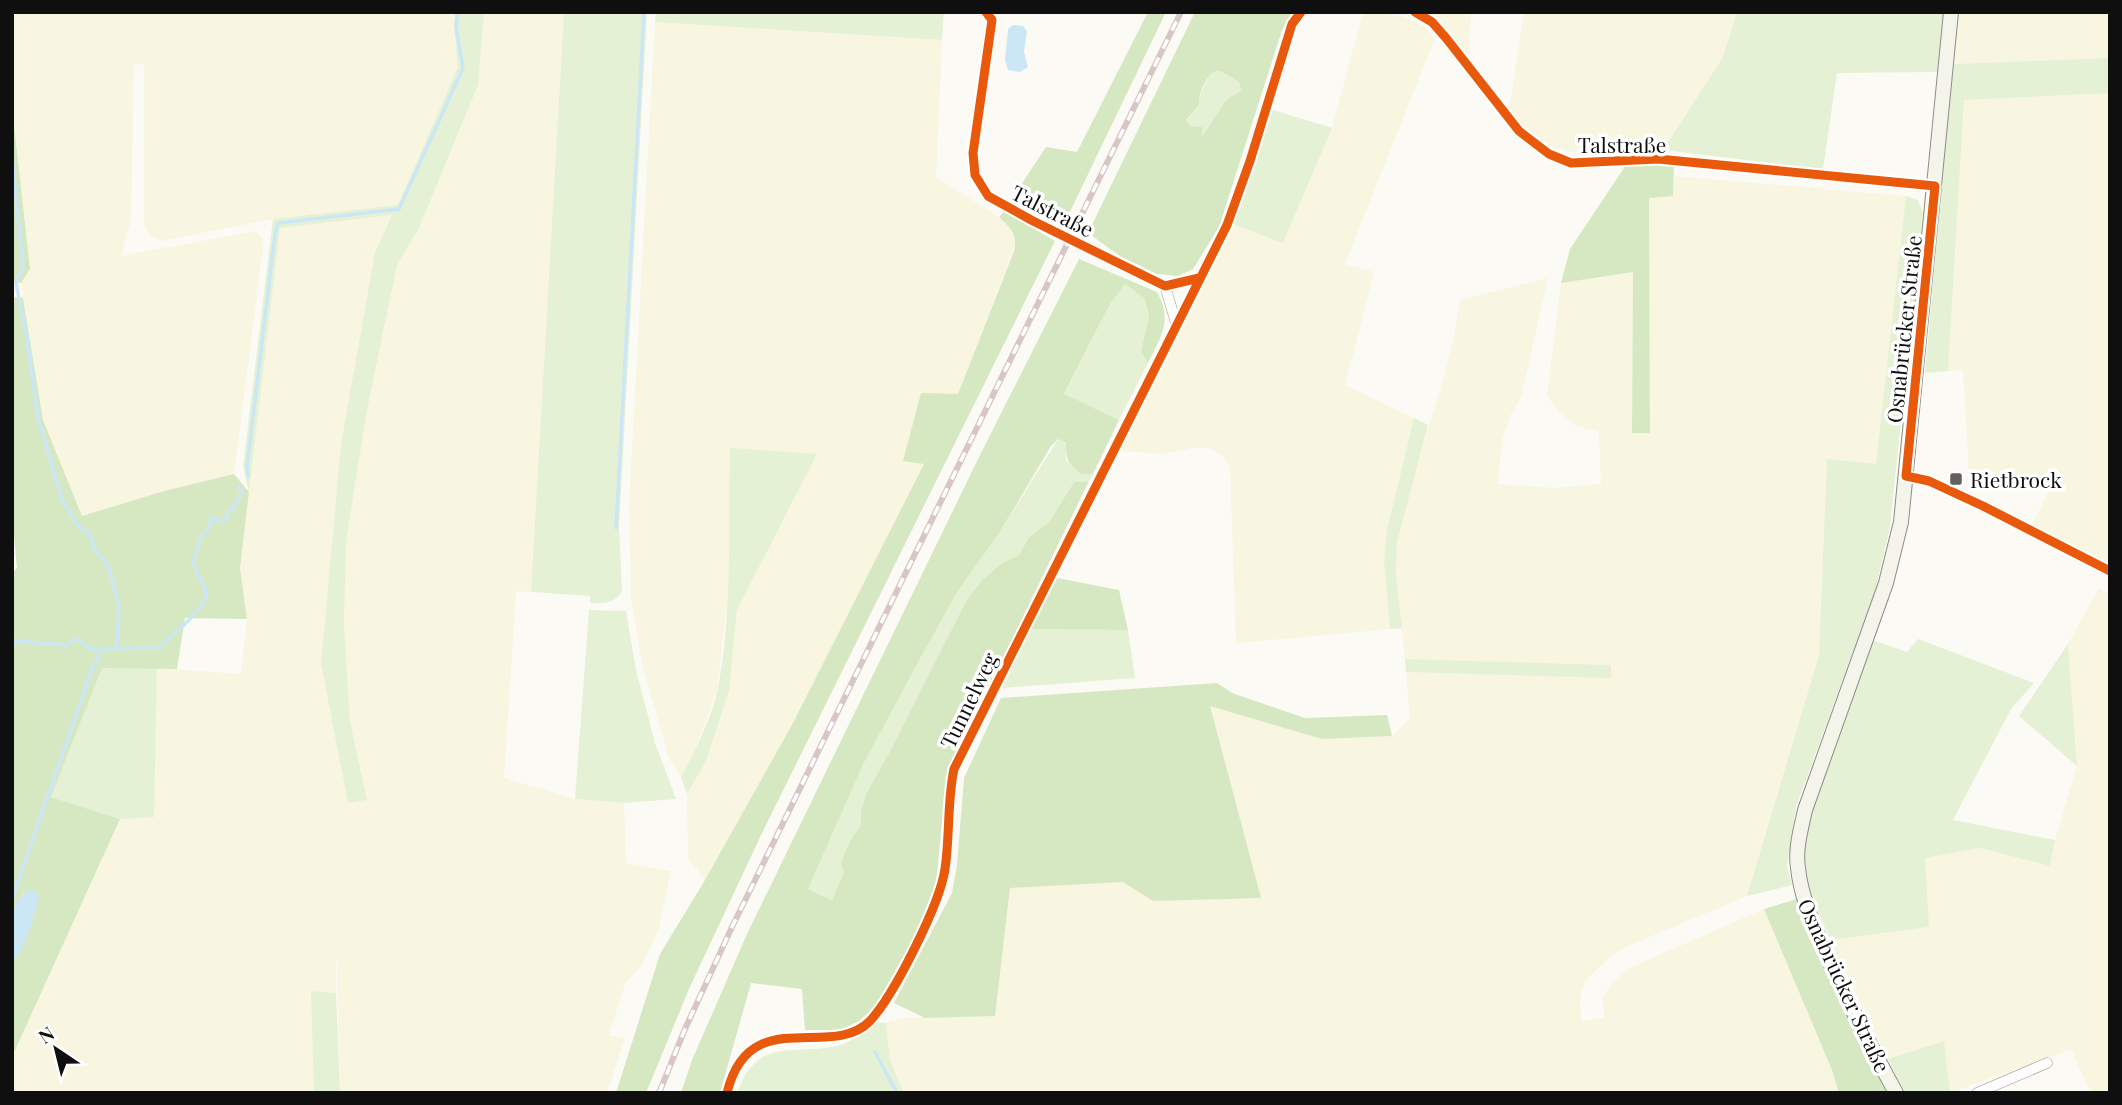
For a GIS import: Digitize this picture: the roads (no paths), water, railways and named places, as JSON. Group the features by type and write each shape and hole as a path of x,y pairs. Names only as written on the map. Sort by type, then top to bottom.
{"main road":[{"name":"Osnabrücker Straße","path":"1896,1093 1829,961 1801,890 1797,866 1805,810 1879,604 1895,551 1906,476 1951,12"}],"street":[{"name":"Talstraße","path":"986,12 992,20 973,153 975,175 988,196 1165,286"},
{"path":"1176,323 1227,225 1250,161 1292,24 1301,12"},
{"name":"Talstraße","path":"1415,12 1432,22 1446,38 1518,131 1549,154 1572,163 1658,159 1935,186"},
{"path":"1176,323 1165,286 1199,278"},
{"name":"Tunnelweg","path":"727,1093 736,1066 761,1044 778,1038 841,1035 858,1031 884,1003 923,932 942,886 949,792 954,769 1176,323"},
{"path":"1906,476 1929,481 1983,506 2110,571"},
{"path":"1977,1093 2047,1063"}],"water":[{"path":"1013,25 1023,26 1027,31 1024,52 1028,67 1020,72 1008,70 1005,60 1008,29"},
{"path":"30,890 37,893 39,899 27,937 17,958 12,959 11,931 14,911 22,895"}],"waterway":[{"path":"248,476 278,223 399,209 463,68 456,27 458,12"},
{"path":"616,528 644,12"},
{"path":"12,156 23,266 16,283 38,418 62,499 76,524 90,534 95,550 108,566 119,604 117,649"},
{"path":"12,641 67,645 73,639 79,640 90,649 158,648 201,606 206,591 194,561 201,535 207,532 211,519 227,519 227,513 241,494 239,487"},
{"path":"12,899 92,669 103,649"},
{"path":"875,1052 897,1093"}],"railway":[{"path":"659,1093 732,927 1181,12"}],"place":[{"name":"Rietbrock","path":"1956,479"}]}
